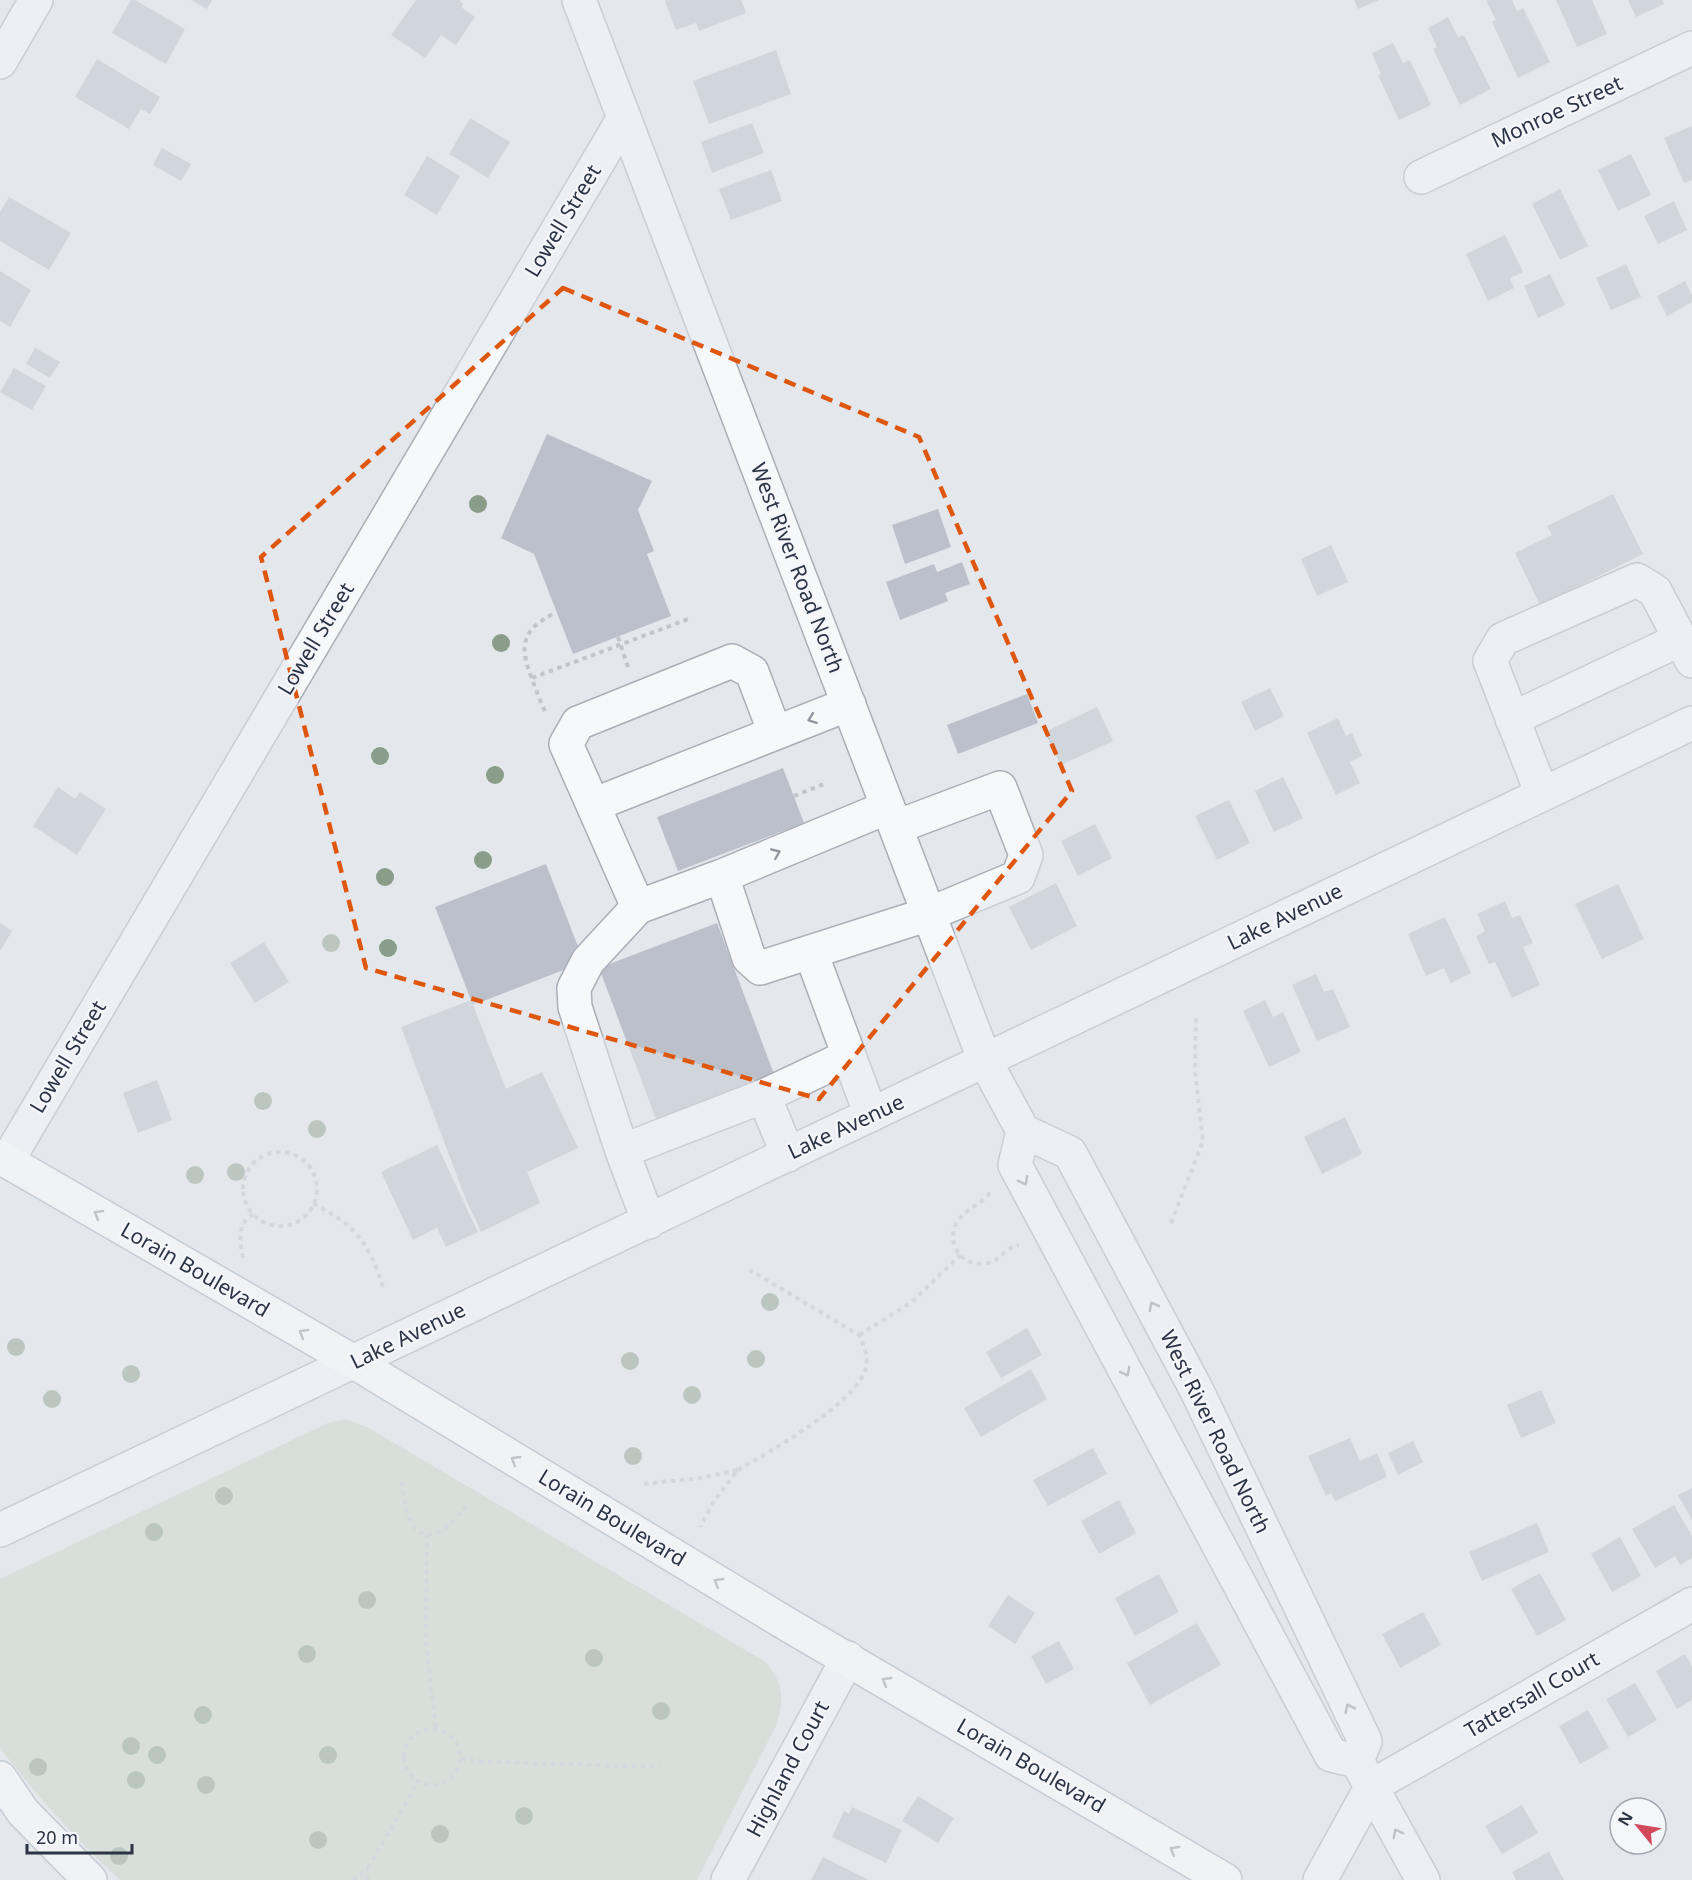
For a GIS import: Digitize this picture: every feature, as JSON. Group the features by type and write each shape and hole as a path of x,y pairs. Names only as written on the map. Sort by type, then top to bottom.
{"main road":[{"name":"Lorain Boulevard","path":"3,1159 354,1362 785,1623 1225,1880"},
{"path":"0,1778 23,1812 90,1880"}],"street":[{"path":"0,62 36,0"},
{"name":"West River Road North","path":"579,0 985,1061 1023,1131 1070,1153 1115,1236 1196,1389 1365,1741 1365,1774"},
{"name":"Monroe Street","path":"1421,177 1692,48"},
{"name":"Lowell Street","path":"3,1159 624,118"},
{"path":"1512,719 1686,650 1655,591 1637,580 1503,639 1490,661 1512,719 1542,795"},
{"path":"638,908 566,744 578,723 732,661 752,672 775,733"},
{"path":"593,805 849,704"},
{"name":"Lake Avenue","path":"0,1530 1692,723"},
{"path":"649,1222 622,1151 575,1007 574,988 588,961 638,908 722,876 892,817 1000,788 1026,855 1018,877 929,914 760,968 748,958 722,876"},
{"path":"811,953 871,1115"},
{"path":"622,1151 764,1096 849,1056"},
{"path":"764,1096 788,1155"},
{"path":"1023,1131 1015,1165 1094,1313 1331,1755 1365,1774 1423,1880"},
{"name":"Tattersall Court","path":"1365,1774 1692,1604"},
{"name":"Highland Court","path":"728,1880 848,1658"},
{"path":"1320,1880 1365,1774"}],"path":[{"path":"544,711 525,662 524,647 529,632 539,621 555,613"},
{"path":"531,678 691,618"},
{"path":"618,637 621,646"},
{"path":"794,796 824,784"},
{"path":"1171,1223 1203,1141 1195,1072 1196,1015"},
{"path":"273,1152 286,1152 297,1156 307,1164 314,1174 316,1186 315,1198 303,1218 292,1224 280,1226 267,1224 253,1214 244,1198 243,1186 246,1174 253,1164 262,1156 273,1152"},
{"path":"993,1190 983,1202 961,1215 956,1221 953,1240 955,1249 972,1263 990,1263 1007,1249 1016,1245 1024,1245"},
{"path":"312,1204 346,1222 358,1235 370,1254 383,1287"},
{"path":"244,1261 240,1241 242,1224 253,1214"},
{"path":"859,1335 912,1302 960,1255"},
{"path":"644,1484 700,1478 738,1470 790,1440 846,1396 866,1370 865,1348 859,1335 750,1270"},
{"path":"700,1527 714,1501 738,1470"},
{"path":"402,1482 405,1509 409,1520 417,1530 427,1534 440,1532 467,1505"},
{"path":"427,1534 426,1641 436,1729"},
{"path":"436,1729 449,1734 456,1741 460,1759 459,1768 446,1782 427,1785 411,1776 406,1768 404,1750 414,1734 423,1730 436,1729"},
{"path":"460,1759 660,1767"},
{"path":"353,1880 368,1868 418,1782"},
{"path":"367,1880 368,1868"}],"highlighted area":[{"path":"563,288 919,437 1072,791 819,1099 366,968 261,557"}],"green space":[{"path":"349,1420 367,1427 764,1661 771,1669 781,1692 781,1708 776,1726 697,1880 120,1880 58,1818 3,1752 0,1747 0,1579 330,1422"}],"building":[{"path":"131,0 135,0 185,29 166,64 112,33"},
{"path":"191,0 212,0 207,9"},
{"path":"416,0 459,0 464,4 461,7 475,17 456,45 441,35 425,58 391,35"},
{"path":"741,0 746,13 699,31 696,23 676,30 665,1"},
{"path":"1354,0 1379,0 1358,9"},
{"path":"1512,0 1517,11 1523,8 1550,62 1518,78 1492,22 1496,20 1486,1"},
{"path":"1556,0 1592,0 1607,34 1577,47"},
{"path":"1628,0 1662,0 1664,4 1636,17"},
{"path":"1448,17 1458,37 1464,35 1491,89 1460,105 1433,49 1437,47 1428,28"},
{"path":"1393,43 1403,63 1410,60 1431,105 1399,120 1378,75 1381,74 1372,53"},
{"path":"776,50 791,94 709,124 693,81"},
{"path":"97,59 160,97 150,114 141,109 129,129 75,97"},
{"path":"470,118 510,142 488,178 449,154"},
{"path":"752,123 764,153 712,173 701,142"},
{"path":"1692,126 1692,180 1684,183 1664,138"},
{"path":"162,148 191,164 181,181 153,165"},
{"path":"1631,154 1651,195 1618,211 1598,170"},
{"path":"427,156 460,176 437,215 404,195"},
{"path":"771,170 782,201 731,220 719,189"},
{"path":"1560,189 1588,246 1560,260 1532,204"},
{"path":"9,197 71,233 49,270 0,241 0,212"},
{"path":"1674,201 1687,230 1658,244 1644,216"},
{"path":"1505,235 1523,272 1510,278 1514,288 1488,301 1466,254"},
{"path":"1626,264 1641,297 1611,310 1596,278"},
{"path":"0,271 31,290 10,327 0,321"},
{"path":"1550,274 1565,305 1538,318 1524,286"},
{"path":"1685,281 1692,295 1692,302 1667,316 1657,296"},
{"path":"35,348 60,362 50,378 26,364"},
{"path":"14,368 46,386 32,410 0,392"},
{"path":"547,434 652,481 638,510 654,551 647,554 671,616 573,654 534,554 501,538"},
{"path":"1613,494 1643,554 1540,605 1515,553 1552,535 1547,526"},
{"path":"938,509 951,547 905,564 892,525"},
{"path":"1331,545 1348,582 1317,596 1301,559"},
{"path":"962,562 970,584 945,593 948,601 900,620 886,582 934,564 937,572"},
{"path":"1270,688 1284,716 1255,731 1241,702"},
{"path":"1027,694 1038,723 958,754 947,725"},
{"path":"1097,707 1113,741 1061,765 1045,732"},
{"path":"1338,718 1346,736 1352,733 1362,756 1350,762 1360,783 1336,795 1307,733"},
{"path":"783,768 804,823 678,871 657,817"},
{"path":"1283,777 1303,818 1274,832 1255,791"},
{"path":"58,787 75,799 80,792 106,809 77,855 33,826"},
{"path":"1229,800 1250,843 1217,860 1195,816"},
{"path":"1095,824 1112,858 1078,876 1061,841"},
{"path":"546,864 584,962 473,1005 506,1089 542,1072 578,1148 527,1172 540,1203 481,1232 466,1200 401,1027 471,1000 435,907"},
{"path":"1056,883 1077,926 1031,950 1009,907"},
{"path":"1618,884 1644,939 1602,959 1575,904"},
{"path":"1505,901 1512,918 1520,915 1533,943 1523,947 1540,985 1512,998 1495,962 1489,964 1476,936 1485,931 1477,914"},
{"path":"1445,917 1471,973 1451,983 1444,968 1426,976 1408,934"},
{"path":"0,923 12,931 0,951"},
{"path":"717,923 774,1074 656,1119 599,968"},
{"path":"264,942 289,982 255,1003 230,963"},
{"path":"1316,974 1324,992 1333,989 1350,1027 1317,1041 1292,985"},
{"path":"1265,1000 1273,1017 1283,1012 1301,1052 1269,1067 1243,1011"},
{"path":"157,1080 172,1120 138,1133 123,1093"},
{"path":"1345,1117 1362,1154 1322,1174 1304,1137"},
{"path":"437,1145 478,1232 446,1247 437,1228 413,1240 381,1172"},
{"path":"1027,1328 1042,1355 1001,1378 986,1352"},
{"path":"1031,1369 1047,1399 981,1437 964,1408"},
{"path":"1541,1390 1556,1423 1521,1438 1507,1405"},
{"path":"1350,1438 1360,1461 1377,1453 1387,1477 1335,1501 1331,1493 1326,1496 1308,1456"},
{"path":"1413,1441 1423,1462 1398,1475 1388,1453"},
{"path":"1093,1448 1107,1474 1048,1506 1033,1480"},
{"path":"1692,1488 1692,1520 1678,1495"},
{"path":"1119,1500 1136,1533 1099,1554 1081,1521"},
{"path":"1674,1505 1692,1536 1692,1558 1680,1565 1675,1556 1655,1568 1632,1529"},
{"path":"1537,1523 1549,1552 1482,1581 1469,1552"},
{"path":"1620,1537 1641,1576 1612,1592 1591,1554"},
{"path":"1540,1573 1566,1620 1537,1636 1511,1589"},
{"path":"1159,1574 1179,1612 1135,1636 1115,1598"},
{"path":"1008,1595 1035,1613 1015,1644 988,1626"},
{"path":"1423,1612 1441,1645 1400,1668 1382,1634"},
{"path":"1197,1623 1221,1665 1150,1705 1127,1663"},
{"path":"1059,1641 1074,1669 1046,1684 1031,1656"},
{"path":"1685,1654 1692,1667 1692,1700 1677,1709 1656,1671"},
{"path":"1635,1683 1657,1720 1628,1737 1606,1699"},
{"path":"1588,1710 1609,1748 1580,1764 1559,1726"},
{"path":"918,1796 954,1818 938,1843 902,1821"},
{"path":"1522,1805 1538,1833 1502,1854 1485,1826"},
{"path":"852,1807 902,1830 886,1863 832,1837 844,1811 849,1814"},
{"path":"1549,1852 1564,1880 1516,1880 1512,1872"},
{"path":"823,1857 869,1880 811,1880"}]}
